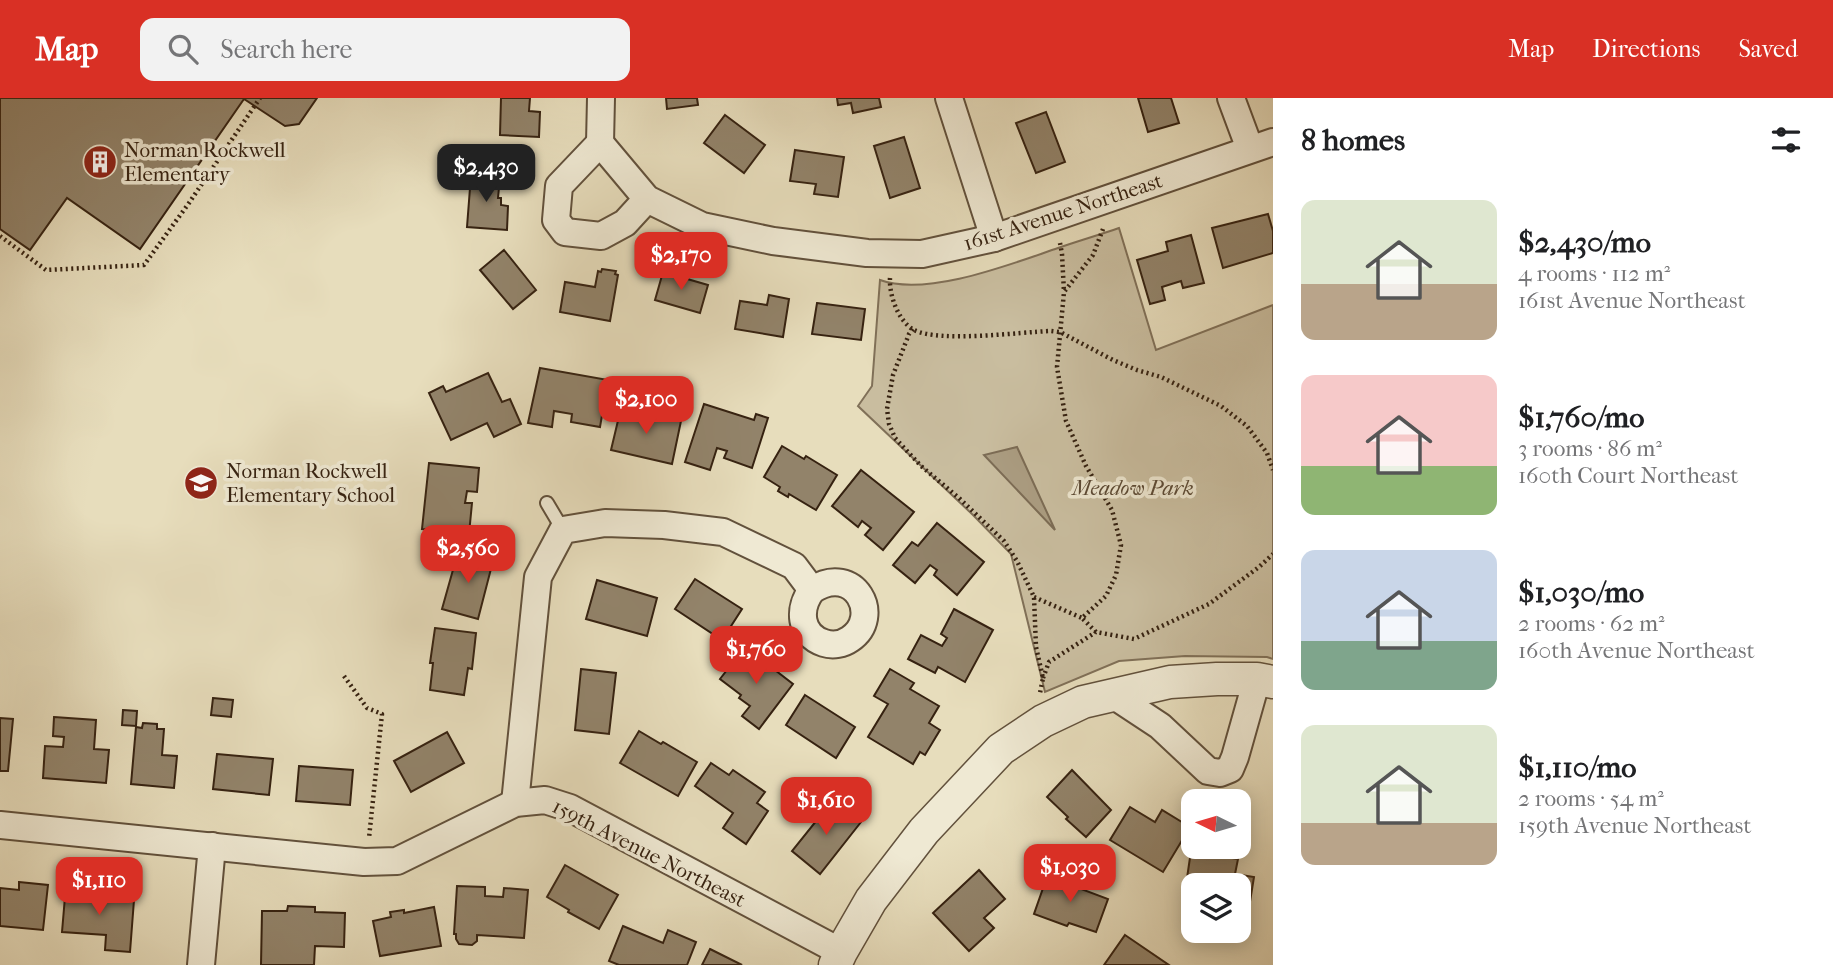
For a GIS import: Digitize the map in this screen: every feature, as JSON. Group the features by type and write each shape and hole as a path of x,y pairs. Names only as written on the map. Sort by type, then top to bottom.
{"street":[{"path":"601,98 600,143 559,186 556,220 565,232 601,236 625,223 647,199"},
{"path":"949,98 994,238"},
{"path":"1231,98 1262,145"},
{"name":"161st Avenue Northeast","path":"600,143 647,199 702,226 774,241 867,253 922,254 994,238 1262,145"},
{"path":"515,803 538,577 563,530 606,523 664,525 723,532 794,566 812,590"},
{"path":"838,958 871,900 924,831 1001,749 1053,716 1083,702 1113,695 1170,682 1217,679 1265,681 1230,769 1220,773 1208,771 1160,726 1113,695"},
{"name":"159th Avenue Northeast","path":"0,825 364,862 397,861 515,803 545,800 570,808 838,958"},
{"path":"201,965 212,846"}],"lane":[{"path":"547,503 563,530"}],"path":[{"path":"0,236 46,270 144,265 260,98"},
{"path":"1064,292 1093,255 1102,229"},
{"path":"1064,292 1059,243 1062,254 1064,292 1057,367 1066,421 1086,466 1112,510 1121,545 1116,575 1106,596 1082,618"},
{"path":"890,277 895,308 913,329 955,337 1060,332 1113,360 1161,377 1221,406 1247,426 1267,453 1273,470"},
{"path":"913,329 898,358 893,375 887,409 888,424 894,438 1004,541 1017,561 1034,597 1036,647 1043,678"},
{"path":"1034,597 1082,618 1096,632 1134,639 1209,604 1273,554"},
{"path":"1039,698 1049,662 1096,632"},
{"path":"344,676 366,708 382,713 369,839"}],"green space":[{"name":"Meadow Park","path":"1119,228 1156,350 1273,305 1273,659 1185,656 1119,661 1045,692 1011,554 858,406 872,386 880,280 899,284 945,282 1017,262"}],"shaded area":[{"path":"1017,447 1055,530 984,455"}],"building":[{"name":"Norman Rockwell Elementary","path":"0,98 317,98 299,124 285,126 244,99 140,249 67,198 30,250 0,229"},
{"path":"501,98 530,98 529,111 540,112 539,137 500,135"},
{"path":"666,98 697,98 698,105 667,109"},
{"path":"837,98 879,98 881,107 853,113 851,103 838,105"},
{"path":"1138,98 1171,98 1179,123 1148,132"},
{"path":"1046,112 1065,162 1036,173 1016,123"},
{"path":"725,115 765,145 744,173 704,143"},
{"path":"904,137 920,188 890,198 874,146"},
{"path":"795,150 844,157 838,197 814,194 816,184 790,181"},
{"path":"471,175 500,177 498,198 501,198 501,205 508,206 507,230 467,227"},
{"path":"1268,214 1273,231 1273,253 1223,268 1212,228"},
{"path":"1191,235 1204,283 1183,288 1181,281 1162,287 1165,300 1150,304 1137,260 1168,251 1166,242"},
{"path":"504,250 536,290 513,309 480,270"},
{"path":"602,269 616,271 615,274 618,275 610,321 560,312 565,282 595,287 598,271 601,272"},
{"path":"663,272 708,285 700,313 655,300"},
{"path":"769,295 789,299 783,337 735,329 740,301 767,305"},
{"path":"817,303 865,309 861,340 812,334"},
{"path":"540,368 608,380 600,427 571,422 572,414 554,411 552,427 528,423"},
{"path":"488,373 502,402 510,399 521,424 494,437 487,423 451,440 429,393 443,386 446,392"},
{"path":"704,404 754,420 756,414 768,418 752,468 724,458 727,451 717,448 710,470 685,462"},
{"path":"621,408 681,421 672,464 611,450"},
{"path":"782,446 804,459 806,456 837,475 816,510 789,494 788,497 778,491 780,487 764,477"},
{"path":"429,463 479,468 477,492 467,491 465,503 472,503 469,534 422,529"},
{"path":"861,470 914,512 883,550 865,535 871,528 862,521 858,527 832,506"},
{"path":"937,523 984,562 957,595 934,575 937,570 930,565 915,583 893,565 912,542 918,546"},
{"path":"458,552 493,561 478,619 442,609"},
{"path":"695,579 742,609 722,640 675,609"},
{"path":"597,580 657,598 647,636 586,619"},
{"path":"954,609 993,630 965,682 938,667 935,673 908,659 921,635 942,646 947,638 941,634"},
{"path":"435,628 476,633 472,669 468,668 464,695 430,690 433,663 430,663"},
{"path":"745,647 793,684 759,729 742,716 750,706 739,698 741,695 720,679"},
{"path":"581,669 616,673 609,734 575,730"},
{"path":"890,669 914,683 910,689 939,706 929,723 940,730 925,755 920,752 913,764 868,737 888,704 874,696"},
{"path":"805,695 855,727 836,758 786,725"},
{"path":"213,698 233,700 231,717 211,715"},
{"path":"123,710 137,711 136,726 122,725"},
{"path":"54,717 96,720 94,749 109,750 106,783 43,778 45,746 63,747 64,737 53,736"},
{"path":"0,718 13,719 8,771 0,771"},
{"path":"143,723 157,724 157,729 164,729 162,755 177,756 174,788 131,784 136,727 142,728"},
{"path":"639,731 697,762 678,796 620,763"},
{"path":"447,732 464,763 411,792 394,761"},
{"path":"217,754 273,759 269,795 213,789"},
{"path":"711,763 729,775 733,770 765,792 757,803 768,811 746,844 723,828 733,813 695,786"},
{"path":"299,766 353,770 350,805 296,801"},
{"path":"1072,770 1111,810 1086,837 1047,797"},
{"path":"833,800 861,822 820,874 792,851"},
{"path":"1130,807 1155,822 1162,810 1181,822 1181,842 1163,872 1110,840"},
{"path":"1190,859 1238,859 1235,873 1188,873"},
{"path":"565,865 618,895 599,929 547,897"},
{"path":"979,870 1005,899 984,918 994,928 969,951 933,913"},
{"path":"1048,874 1108,899 1096,932 1069,923 1067,926 1034,914"},
{"path":"19,882 48,885 43,930 0,926 0,888 19,890"},
{"path":"66,885 95,887 94,897 134,900 130,952 105,950 106,935 62,932"},
{"path":"457,886 485,887 485,896 503,897 504,888 528,890 524,938 477,935 477,941 472,945 459,944 454,934"},
{"path":"288,906 315,907 315,912 345,913 344,947 315,946 314,965 261,965 262,911 287,911"},
{"path":"434,907 441,946 380,956 373,921 391,917 390,912 404,910 404,913"},
{"path":"623,926 663,943 668,930 696,942 687,965 619,965 609,961"},
{"path":"1125,935 1169,965 1104,965"},
{"path":"710,949 742,965 702,965"}],"place":[{"name":"Norman Rockwell Elementary","path":"100,162"},
{"name":"Norman Rockwell Elementary School","path":"201,483"}]}
